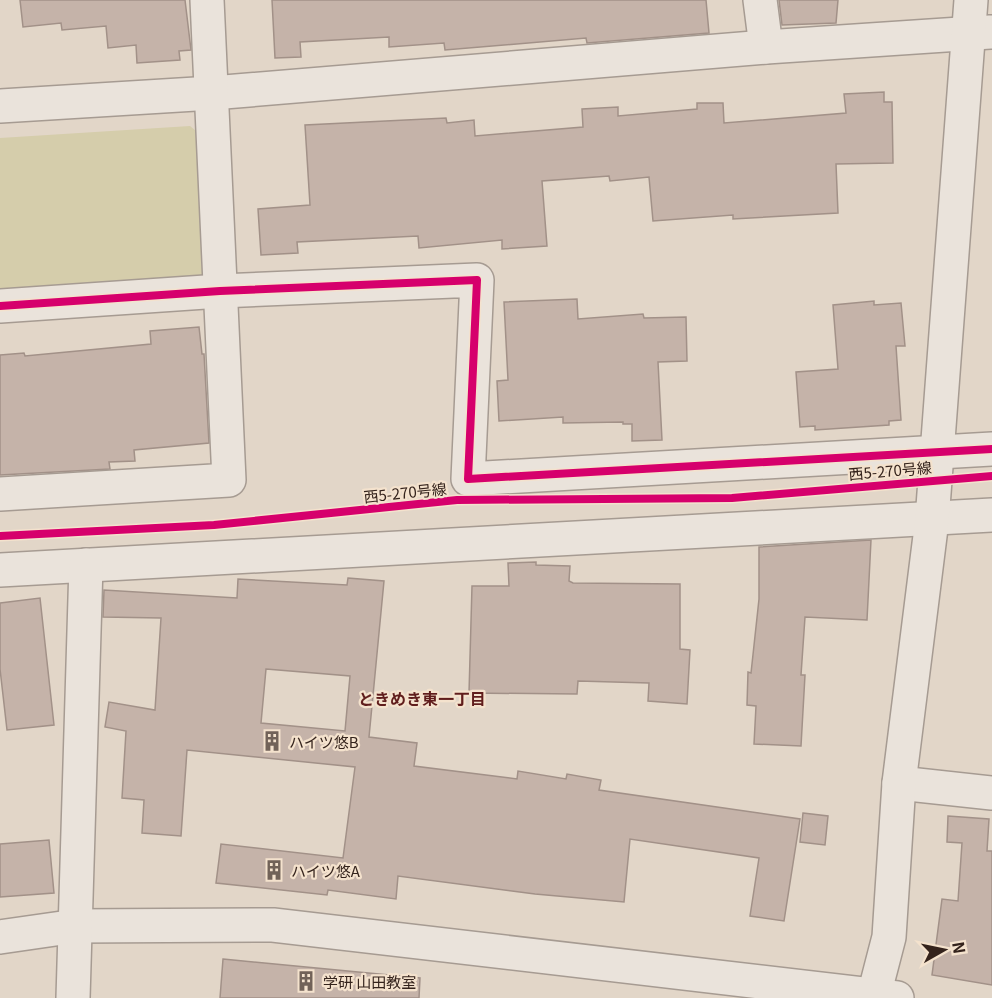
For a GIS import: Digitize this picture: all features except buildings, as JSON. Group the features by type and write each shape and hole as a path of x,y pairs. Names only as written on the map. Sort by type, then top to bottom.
{"street":[{"path":"0,494 229,480 207,0"},
{"path":"760,0 766,47"},
{"path":"0,937 76,926 273,926 885,996 899,783 932,520 980,33 971,0"},
{"path":"0,106 212,93 766,47 980,33"},
{"path":"0,306 220,291 477,280 468,479 992,449"},
{"path":"0,570 992,515"},
{"path":"73,998 86,565"},
{"path":"899,783 992,793"}],"shaded area":[{"path":"190,126 202,136 209,268 198,282 0,295 0,138"}],"cycle path":[{"name":"西5-270号線","path":"0,306 220,291 477,280 468,479 992,449"},
{"name":"西5-270号線","path":"0,536 214,525 457,500 732,498 992,476"}],"place":[{"name":"ハイツ悠B","path":"272,741"},
{"name":"ハイツ悠A","path":"274,870"},
{"name":"学研 山田教室","path":"306,981"}],"district":[{"name":"ときめき東一丁目","path":"422,698"}]}
